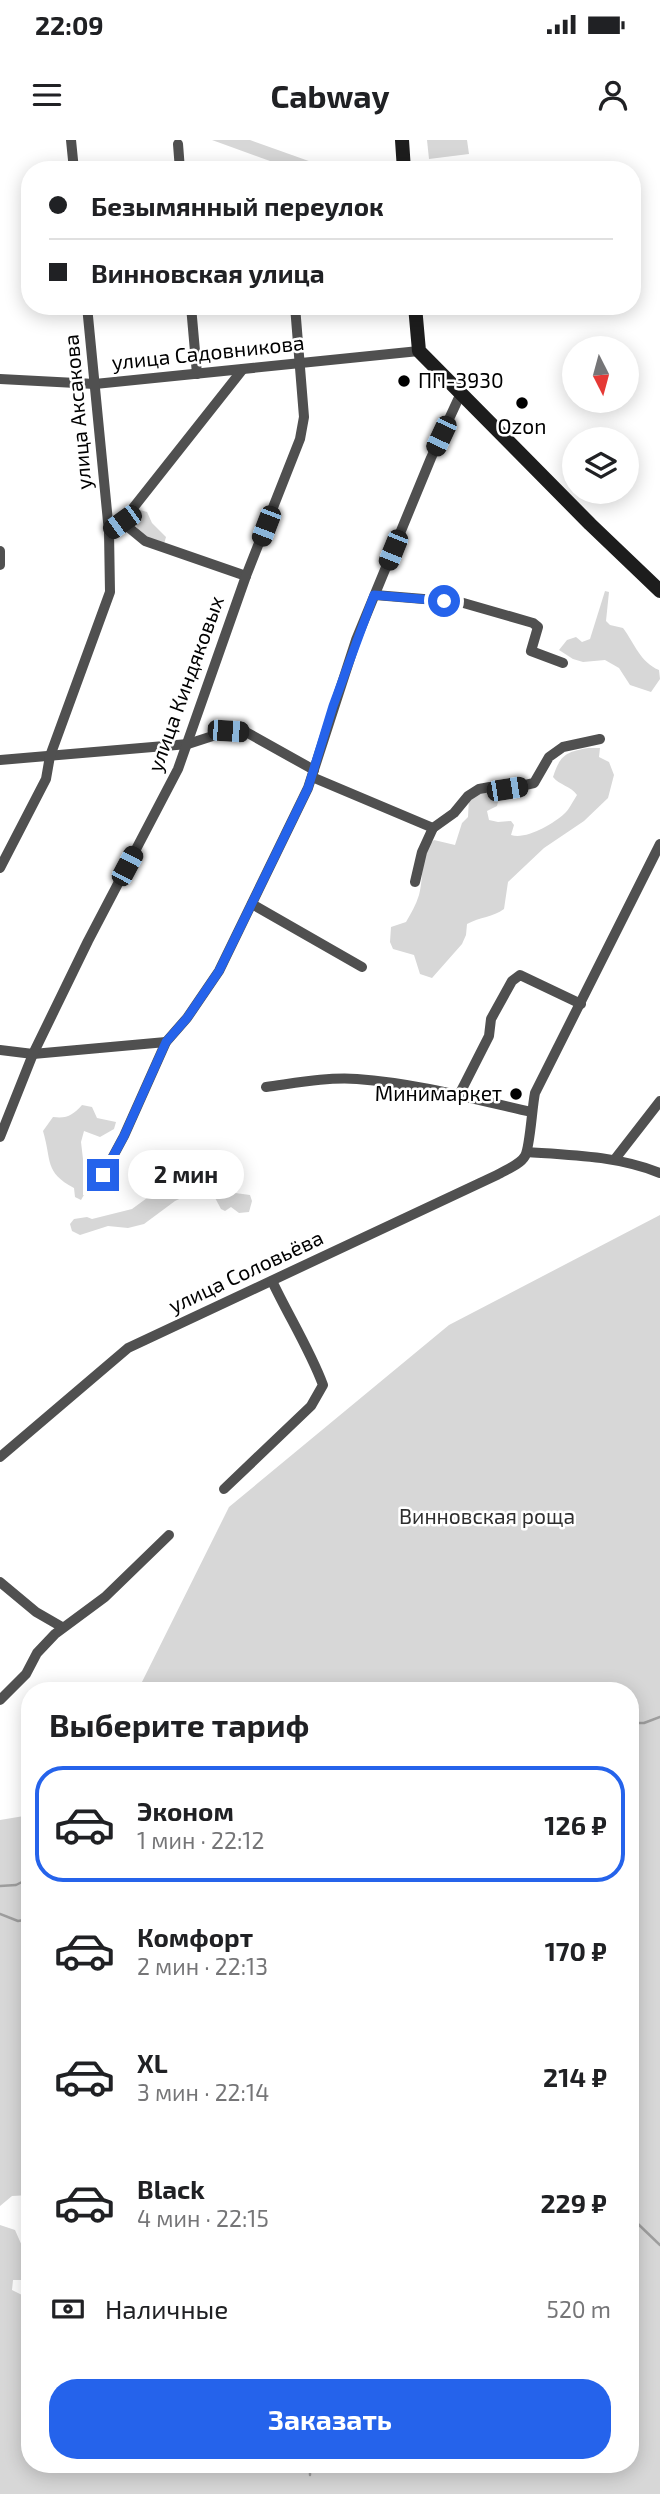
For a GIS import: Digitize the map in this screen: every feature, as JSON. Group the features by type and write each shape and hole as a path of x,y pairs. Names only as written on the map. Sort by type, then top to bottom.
{"street":[{"path":"71,140 73,161"},
{"path":"402,140 403,161"},
{"path":"178,144 179,161"},
{"name":"улица Аксакова","path":"0,868 46,779 50,756 110,592 109,532 88,315"},
{"path":"192,315 197,374"},
{"name":"улица Киндяковых","path":"0,1137 33,1054 88,941 178,769 246,576 300,439 304,417 296,315"},
{"path":"416,315 419,351 597,532 660,591"},
{"name":"улица Садовникова","path":"0,379 95,384 419,351"},
{"path":"109,532 122,522 243,369"},
{"path":"103,1175 124,1136 166,1042 187,1018 219,971 313,774 333,706 374,595 461,393"},
{"path":"122,522 145,541 246,576"},
{"path":"0,551 0,565"},
{"path":"374,595 460,603 533,623 538,627 531,651 562,663"},
{"path":"0,760 188,744 228,731 246,732 313,774 433,828"},
{"path":"415,882 422,852 433,828 454,813 468,796 479,789 507,789 534,783 550,757 563,747 600,739"},
{"path":"660,844 536,1093 527,1152 615,1158 660,1172"},
{"path":"252,904 362,967"},
{"path":"459,1095 489,1036 491,1019 512,981 520,975 581,1004"},
{"path":"0,1050 33,1054 166,1042"},
{"path":"266,1087 324,1079 355,1079 459,1095 531,1112"},
{"path":"615,1158 660,1101"},
{"name":"улица Соловьёва","path":"0,1457 118,1354 496,1175 520,1162 527,1152"},
{"path":"224,1489 311,1406 323,1385 272,1281"},
{"path":"0,1700 26,1674 37,1653 62,1628 105,1597 169,1535"},
{"path":"0,1582 36,1612 62,1628"}],"green space":[{"path":"212,140 250,140 309,161 270,161"},
{"path":"427,140 467,140 469,154 429,159"},
{"path":"140,510 147,512 152,523 166,537 164,544 148,539 138,529 135,518"},
{"path":"605,591 609,592 606,621 610,625 623,628 642,657 659,670 660,679 651,692 630,685 619,668 605,660 583,662 559,650 567,640 576,637 582,642 590,639"},
{"path":"600,748 599,757 609,762 614,775 608,798 584,821 544,848 508,882 504,909 467,924 462,944 432,978 420,974 414,955 393,949 390,942 391,927 406,922 415,906 421,888 424,858 430,845 434,840 455,845 462,823 468,817 469,798 487,791 499,797 497,806 487,811 489,820 511,821 514,825 511,835 531,833 553,822 566,812 577,795 553,777 558,764 569,753"},
{"path":"82,1105 92,1107 97,1118 116,1122 114,1129 100,1137 84,1131 81,1142 83,1159 99,1164 81,1200 75,1197 74,1188 53,1171 43,1131 53,1117 69,1116"},
{"path":"203,1157 209,1158 217,1185 228,1192 250,1195 252,1201 249,1212 239,1213 231,1207 225,1211 221,1209 213,1194 196,1191 175,1201 144,1224 128,1228 108,1226 80,1235 72,1231 70,1224 74,1219 92,1219 132,1209"},
{"name":"Винновская роща","path":"660,1215 660,2494 0,2494 0,2225 15,2230 21,2244 21,2280 13,2280 12,2290 21,2294 21,2473 639,2473 639,1682 142,1682 229,1507 449,1325"},
{"path":"21,1816 21,2196 12,2196 0,2206 0,1820"}],"waterway":[{"path":"639,1723 660,1717"},
{"path":"0,1886 21,1882"},
{"path":"0,1914 21,1920"},
{"path":"639,2225 660,2245"}],"place":[{"name":"ПП-3930","path":"404,381"},
{"name":"Ozon","path":"522,403"},
{"name":"Минимаркет","path":"516,1094"}],"route":[{"path":"103,1175 124,1136 166,1042 187,1018 219,971 308,788 333,706 374,595 444,601"}]}
